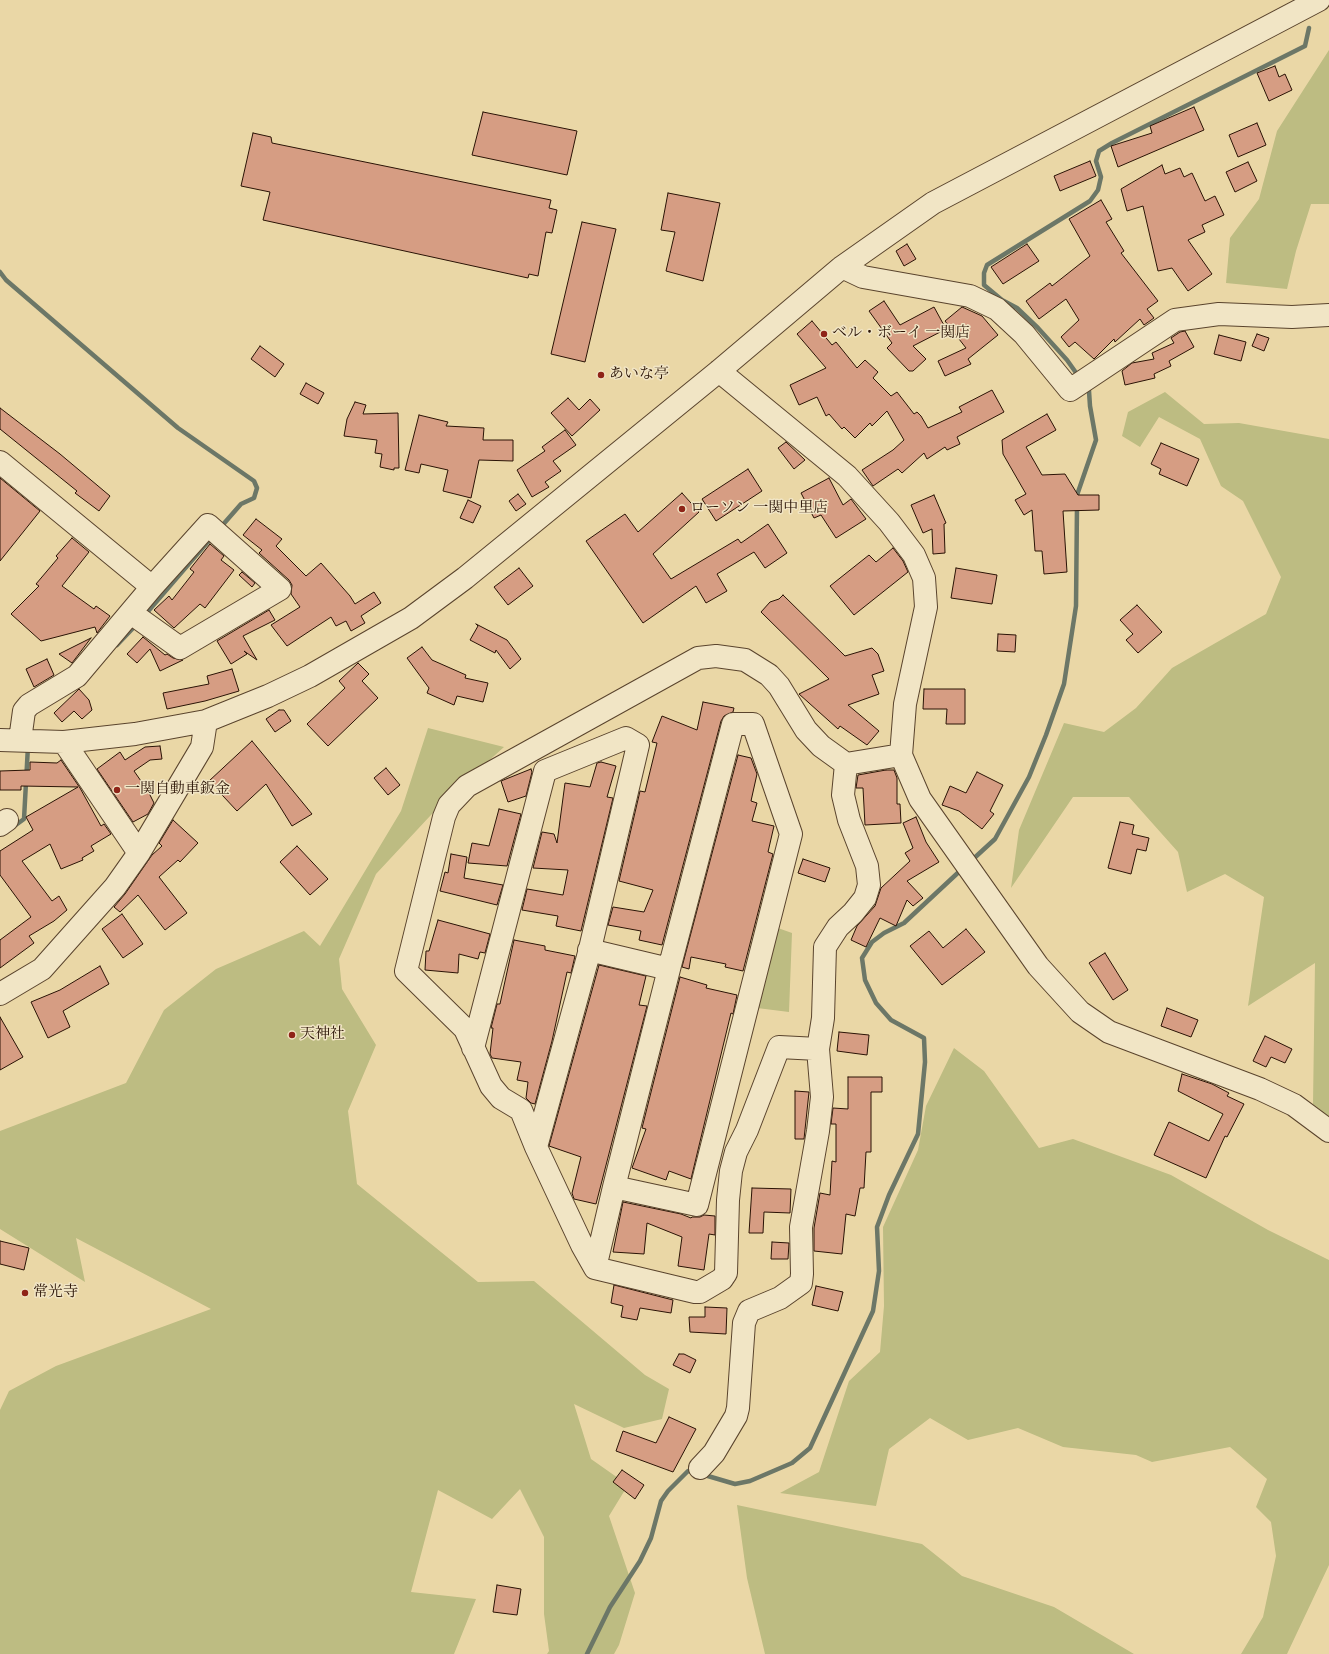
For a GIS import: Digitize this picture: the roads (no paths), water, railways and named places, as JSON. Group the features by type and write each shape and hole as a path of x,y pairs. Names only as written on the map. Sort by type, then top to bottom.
{"street":[{"path":"131,613 180,648 280,589 208,525 152,587 76,676 29,706 24,711 10,740 64,742 135,734 206,721 268,696 310,676 410,618 465,578 720,371 842,267 933,203 1319,0"},
{"path":"842,267 863,277 970,296 996,309 1024,334 1070,390 1175,320 1219,314 1292,317 1329,314"},
{"path":"720,371 847,476 889,522 914,554 924,578 926,607 905,704 901,755 920,799 1038,966 1080,1012 1109,1032 1260,1089 1294,1105 1329,1131"},
{"path":"0,462 152,587"},
{"path":"818,1049 779,1047 747,1130 736,1152 731,1171 728,1200 726,1273 722,1278 700,1292 695,1292 596,1268 582,1245 536,1147 521,1110 501,1098 491,1086 465,1029 406,971 444,817 449,805 467,786 698,658 732,657 746,660 759,668 779,686 806,730 821,746 846,764 901,755"},
{"path":"0,994 42,969 115,887 139,853 202,747 206,721"},
{"path":"596,1268 614,1187 733,724 753,724 791,834 697,1205 614,1187"},
{"path":"473,1048 546,770 626,738 638,745 589,950 536,1147"},
{"path":"64,742 139,853"},
{"path":"700,1468 714,1453 736,1416 738,1408 744,1323 749,1311 780,1298 801,1283 801,1227 818,1132 822,1097 818,1049 822,1018 825,948 838,927 853,913 865,898 869,885 868,866 849,820 843,795 846,764"},
{"path":"589,950 669,969"}],"waterway":[{"path":"1079,377 1067,360 1038,328 1017,308 1002,300 984,285 984,273 987,265 1090,201 1098,190 1101,177 1096,161 1099,151 1112,143 1305,46 1309,28"},
{"path":"0,272 6,280 178,428 254,481 257,488 254,498 241,504 220,528"},
{"path":"1076,498 1096,440 1089,391 1086,387"},
{"path":"971,861 995,839 1029,777 1064,684 1076,606 1077,505"},
{"path":"144,616 212,537"},
{"path":"117,645 136,625"},
{"path":"13,827 24,819 28,746"},
{"path":"701,1474 735,1484 750,1481 792,1463 810,1448 873,1311 879,1271 877,1227 889,1195 918,1134 925,1062 924,1038 891,1020 876,1003 865,980 862,958 872,942 884,933 904,923 962,869"},
{"path":"587,1654 610,1607 640,1561 651,1538 661,1501 668,1491 688,1471 694,1472"}],"place":[{"name":"ベル・ボーイ 一関店","path":"824,334"},
{"name":"あいな亭","path":"601,375"},
{"name":"ローソン 一関中里店","path":"682,509"},
{"name":"一関自動車鈑金","path":"117,790"},
{"name":"天神社","path":"292,1035"},
{"name":"常光寺","path":"25,1293"}]}
